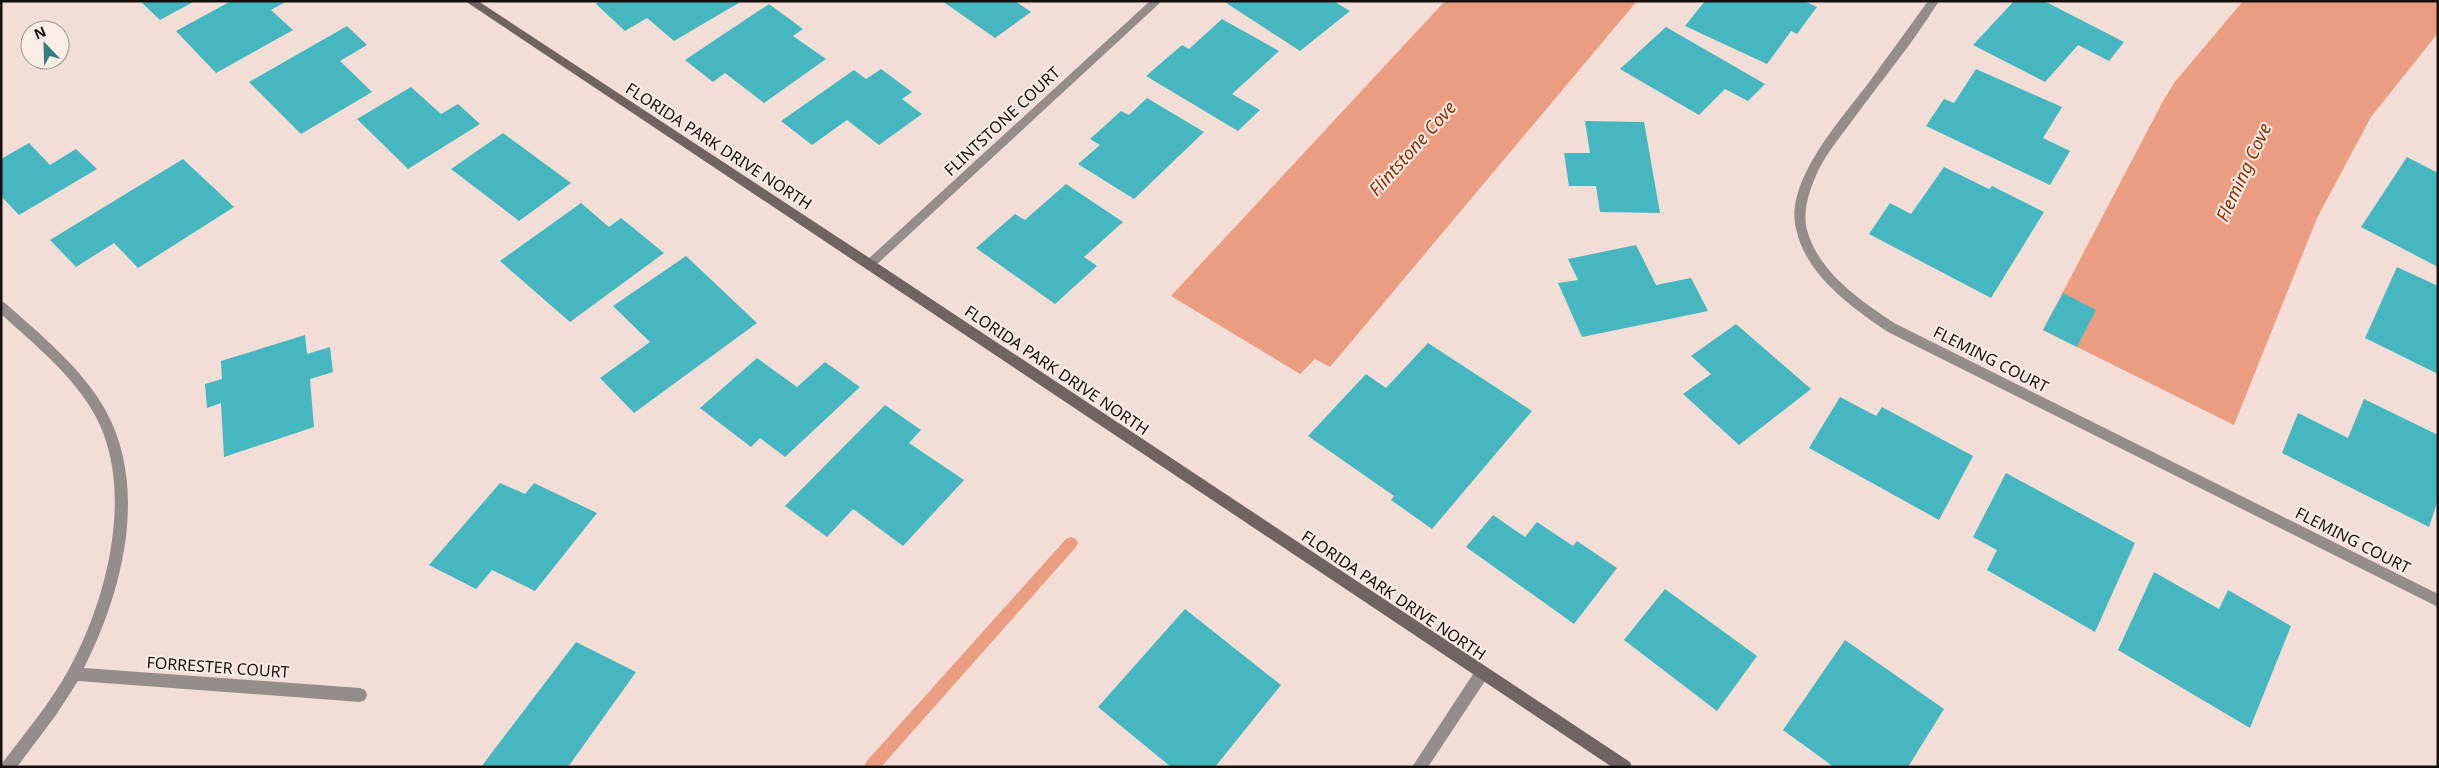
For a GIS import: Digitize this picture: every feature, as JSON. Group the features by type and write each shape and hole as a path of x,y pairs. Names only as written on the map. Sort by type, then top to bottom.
{"street":[{"name":"FLORIDA PARK DRIVE NORTH","path":"470,1 870,264 1625,767"},
{"name":"FLINTSTONE COURT","path":"870,264 1156,1"},
{"name":"FLEMING COURT","path":"1934,1 1827,147 1809,179 1800,212 1802,227 1812,255 1843,291 1869,314 1892,328 2438,601"},
{"path":"1,306 71,372 102,416 112,440 118,463 119,522 115,559 107,594 94,632 74,674 8,767"},
{"path":"1419,767 1482,673"},
{"name":"FORRESTER COURT","path":"74,674 360,695"}],"water":[{"name":"Flintstone Cove","path":"1445,1 1637,1 1330,367 1315,359 1300,374 1171,296"},
{"name":"Fleming Cove","path":"2243,1 2438,1 2438,33 2371,117 2317,218 2234,425 2043,330 2174,83"}],"building":[{"path":"140,1 195,1 160,20"},
{"path":"231,1 287,1 271,10 293,30 216,73 176,31"},
{"path":"600,1 742,1 674,41 647,18 625,31 596,4"},
{"path":"942,1 1015,1 1031,12 995,38"},
{"path":"1223,1 1333,1 1350,11 1300,51"},
{"path":"1705,1 1804,1 1817,7 1797,34 1791,31 1767,64 1685,26"},
{"path":"2014,1 2044,1 2124,42 2109,61 2078,45 2045,82 1973,45"},
{"path":"769,4 803,29 793,36 826,59 764,103 725,73 713,82 685,60"},
{"path":"1222,19 1279,51 1232,94 1260,110 1238,131 1146,76 1182,45 1189,49"},
{"path":"347,26 367,45 340,61 372,92 301,134 249,82"},
{"path":"1666,27 1765,84 1748,101 1725,89 1699,115 1620,69"},
{"path":"881,69 912,92 902,99 922,114 879,145 847,120 812,145 781,121 854,70 866,79"},
{"path":"1976,69 2062,107 2043,138 2070,151 2050,185 1926,126 1944,99 1954,103"},
{"path":"411,87 441,114 458,104 480,124 408,169 357,119"},
{"path":"1147,98 1204,132 1134,199 1078,164 1100,145 1090,139 1121,111 1129,115"},
{"path":"1585,121 1644,122 1660,213 1600,212 1596,186 1569,186 1564,153 1590,153"},
{"path":"503,133 571,183 519,221 451,169"},
{"path":"29,143 50,165 76,149 97,169 19,215 1,196 1,159"},
{"path":"2407,157 2438,173 2438,267 2361,227"},
{"path":"183,159 234,207 138,268 114,243 76,267 50,240"},
{"path":"1944,167 1989,189 1992,186 2044,212 1991,298 1869,234 1890,203 1911,214"},
{"path":"1066,184 1123,222 1084,257 1097,266 1055,304 976,248 1015,214 1025,220"},
{"path":"581,203 609,227 621,218 664,253 570,322 500,261"},
{"path":"1636,245 1656,285 1691,278 1708,311 1582,337 1558,283 1578,280 1568,259"},
{"path":"686,256 757,323 634,413 600,378 650,342 613,306"},
{"path":"2397,267 2438,286 2438,374 2365,338"},
{"path":"2063,293 2096,310 2077,347 2043,330"},
{"path":"1736,324 1811,389 1739,445 1683,394 1711,374 1691,356"},
{"path":"305,335 307,354 330,347 333,372 310,379 314,427 224,457 221,403 207,408 205,384 222,379 221,361"},
{"path":"1428,343 1532,411 1432,529 1391,500 1394,496 1308,436 1366,374 1386,388"},
{"path":"757,358 797,387 825,362 860,387 785,457 760,438 751,447 700,408"},
{"path":"1840,397 1876,416 1882,407 1973,456 1939,520 1809,448"},
{"path":"2364,399 2438,435 2438,500 2429,527 2282,453 2298,413 2348,438"},
{"path":"885,405 921,430 909,443 964,480 903,546 853,509 827,537 785,506"},
{"path":"2006,473 2135,543 2095,632 1987,570 1997,550 1973,537"},
{"path":"500,483 525,494 534,483 597,513 535,591 492,570 476,589 429,565"},
{"path":"1493,515 1525,537 1537,522 1573,546 1577,541 1617,568 1574,624 1466,547"},
{"path":"2154,572 2219,609 2228,590 2291,626 2250,728 2118,650"},
{"path":"1665,589 1757,656 1717,711 1624,640"},
{"path":"1185,609 1281,685 1215,767 1171,767 1098,707"},
{"path":"1845,640 1944,709 1908,767 1834,767 1783,730"},
{"path":"576,642 636,672 568,767 481,767"}],"waterway":[{"path":"871,767 1071,543"}]}
